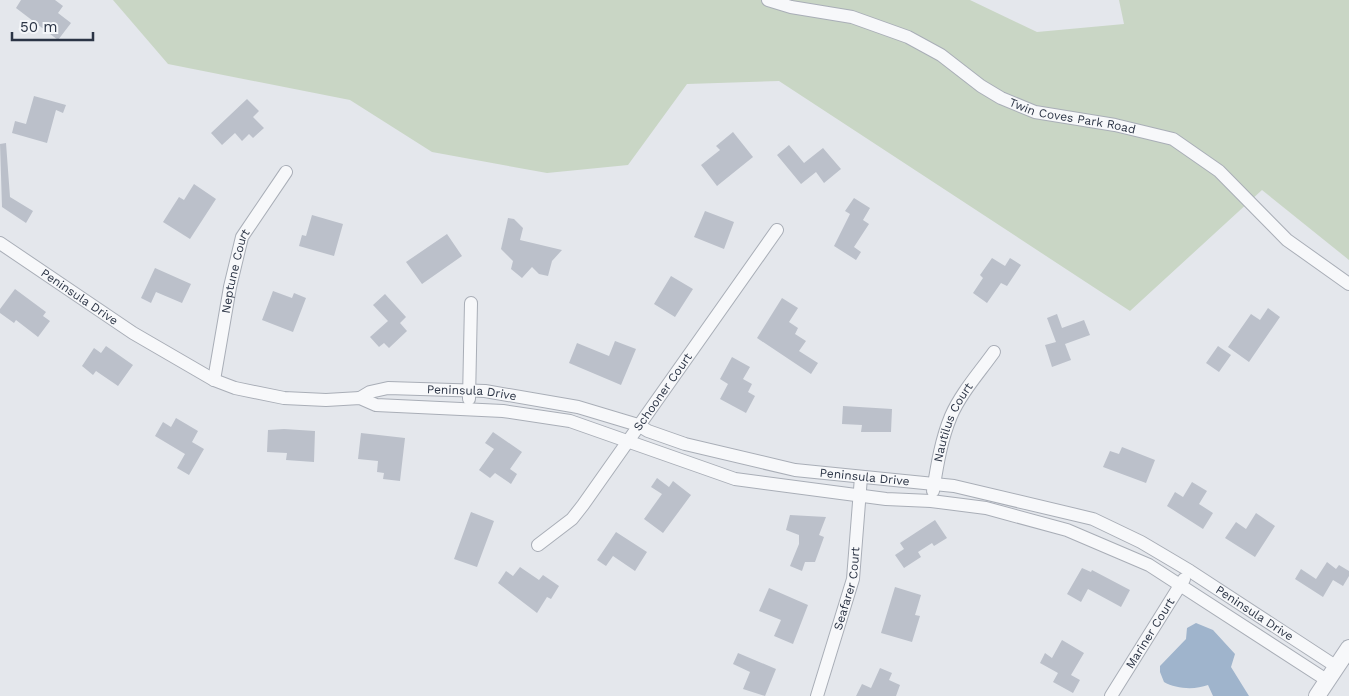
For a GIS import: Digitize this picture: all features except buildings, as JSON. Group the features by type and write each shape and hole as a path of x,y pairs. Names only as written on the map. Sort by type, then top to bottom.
{"street":[{"name":"Twin Coves Park Road","path":"768,0 791,7 852,17 908,37 935,52 981,86 1001,98 1035,112 1115,125 1173,139 1219,171 1287,240 1349,284"},
{"name":"Neptune Court","path":"214,380 230,286 242,237 286,172"},
{"name":"Schooner Court","path":"538,545 572,519 777,230"},
{"name":"Peninsula Drive","path":"0,243 133,333 214,380 235,388 284,398 326,400 360,398 376,405 471,409 570,421 735,479 859,496 931,501 986,508 1067,530 1149,565 1328,681"},
{"path":"471,303 468,391 471,409"},
{"name":"Nautilus Court","path":"931,501 943,439 951,416 960,399 994,352"},
{"name":"Peninsula Drive","path":"360,398 370,392 388,388 485,391 578,407 638,425 648,431 685,444 752,461 795,470 934,483 1038,504 1093,519 1141,542 1190,570 1337,667"},
{"name":"Seafarer Court","path":"817,696 853,579 861,477"},
{"name":"Mariner Court","path":"1111,696 1190,570"},
{"path":"1317,696 1349,648"}],"green space":[{"path":"113,0 970,0 1037,32 1124,24 1119,0 1349,0 1349,260 1262,190 1130,311 779,81 687,84 628,165 547,173 432,152 350,100 168,64"}],"water":[{"path":"1196,623 1213,630 1235,654 1231,667 1249,696 1213,696 1208,685 1186,688 1164,682 1160,666 1186,639 1187,628"}]}
